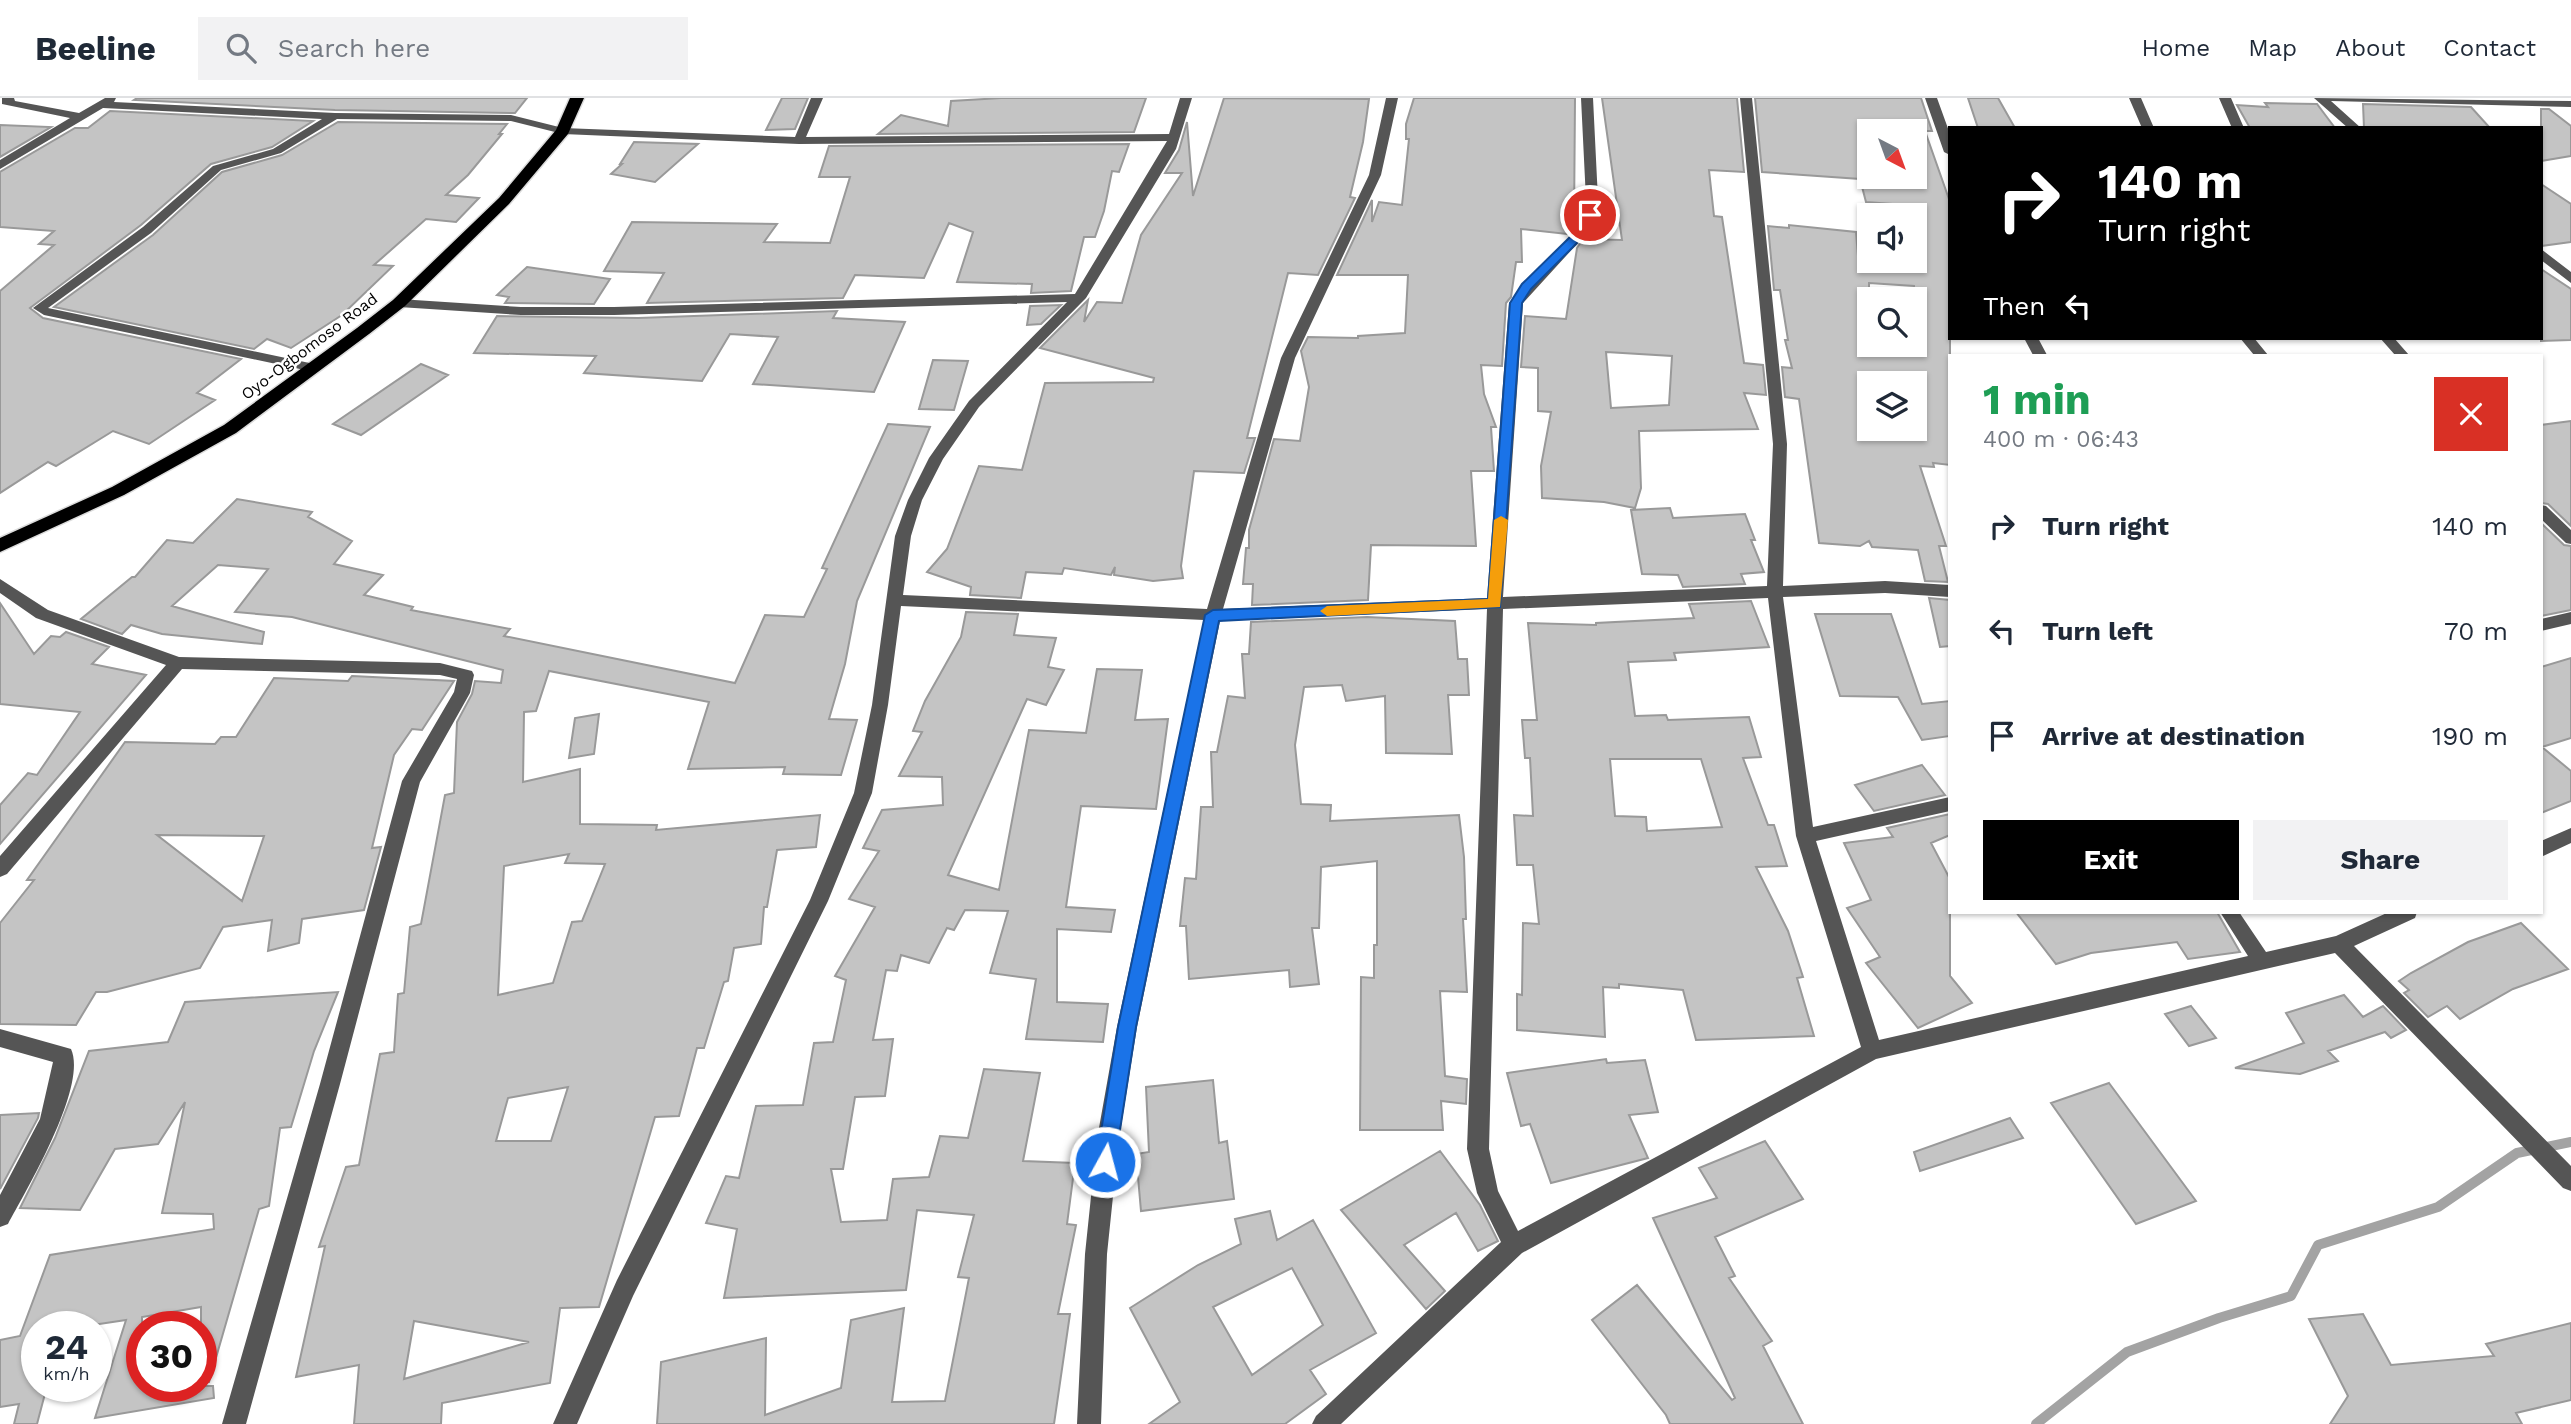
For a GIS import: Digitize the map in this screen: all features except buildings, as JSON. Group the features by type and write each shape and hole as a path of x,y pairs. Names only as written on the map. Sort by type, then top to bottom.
{"highway":[{"name":"Oyo-Ogbomoso Road","path":"0,546 118,491 230,429 399,303 505,201 563,131 569,112 578,98"}],"street":[{"path":"8,98 6,102 13,104 80,117"},
{"path":"0,165 113,98"},
{"path":"799,141 817,98"},
{"path":"565,1424 625,1288 819,901 863,793 880,705 902,536 915,499 936,458 974,404 1079,298 1175,136 1186,98"},
{"path":"1089,1424 1096,1254 1108,1139 1129,1014 1213,615 1288,358 1375,175 1392,98"},
{"path":"1514,1245 1488,1193 1478,1149 1495,604 1516,303 1526,287 1574,239 1590,215 1592,200 1587,98"},
{"path":"1746,98 1780,444 1775,593 1805,836 1872,1051"},
{"path":"1931,98 1948,146"},
{"path":"2134,98 2147,126"},
{"path":"2225,98 2237,126"},
{"path":"2320,98 2353,126"},
{"path":"2329,98 2571,104"},
{"path":"2558,104 2571,114"},
{"path":"102,105 335,116 511,118 563,131 799,141 1175,136"},
{"path":"314,368 40,308 147,230 217,168 277,151 335,116"},
{"path":"2543,255 2571,279"},
{"path":"399,303 521,311 614,311 1079,298"},
{"path":"2249,340 2260,354"},
{"path":"2389,340 2401,354"},
{"path":"2543,512 2571,539"},
{"path":"0,585 43,614 178,663 440,669 466,675 462,692 411,781 334,1071 234,1424"},
{"path":"894,600 1213,615 1885,587 1948,591"},
{"path":"2543,625 2571,618"},
{"path":"0,869 178,663"},
{"path":"1805,836 1948,804"},
{"path":"2543,848 2571,835"},
{"path":"2230,914 2262,962"},
{"path":"1324,1424 1514,1245 1872,1051 2339,944 2404,914"},
{"path":"2339,944 2571,1181"},
{"path":"0,1038 64,1056 63,1077 48,1127 0,1216"}],"waterway":[{"path":"2036,1424 2127,1352 2219,1318 2291,1296 2318,1245 2438,1207 2517,1153 2571,1142"}],"slow traffic":[{"path":"1327,611 1495,604 1501,520"}],"route":[{"path":"1105,1162 1127,1027 1213,615 1495,604 1516,303 1526,287 1574,239 1590,215"}]}
